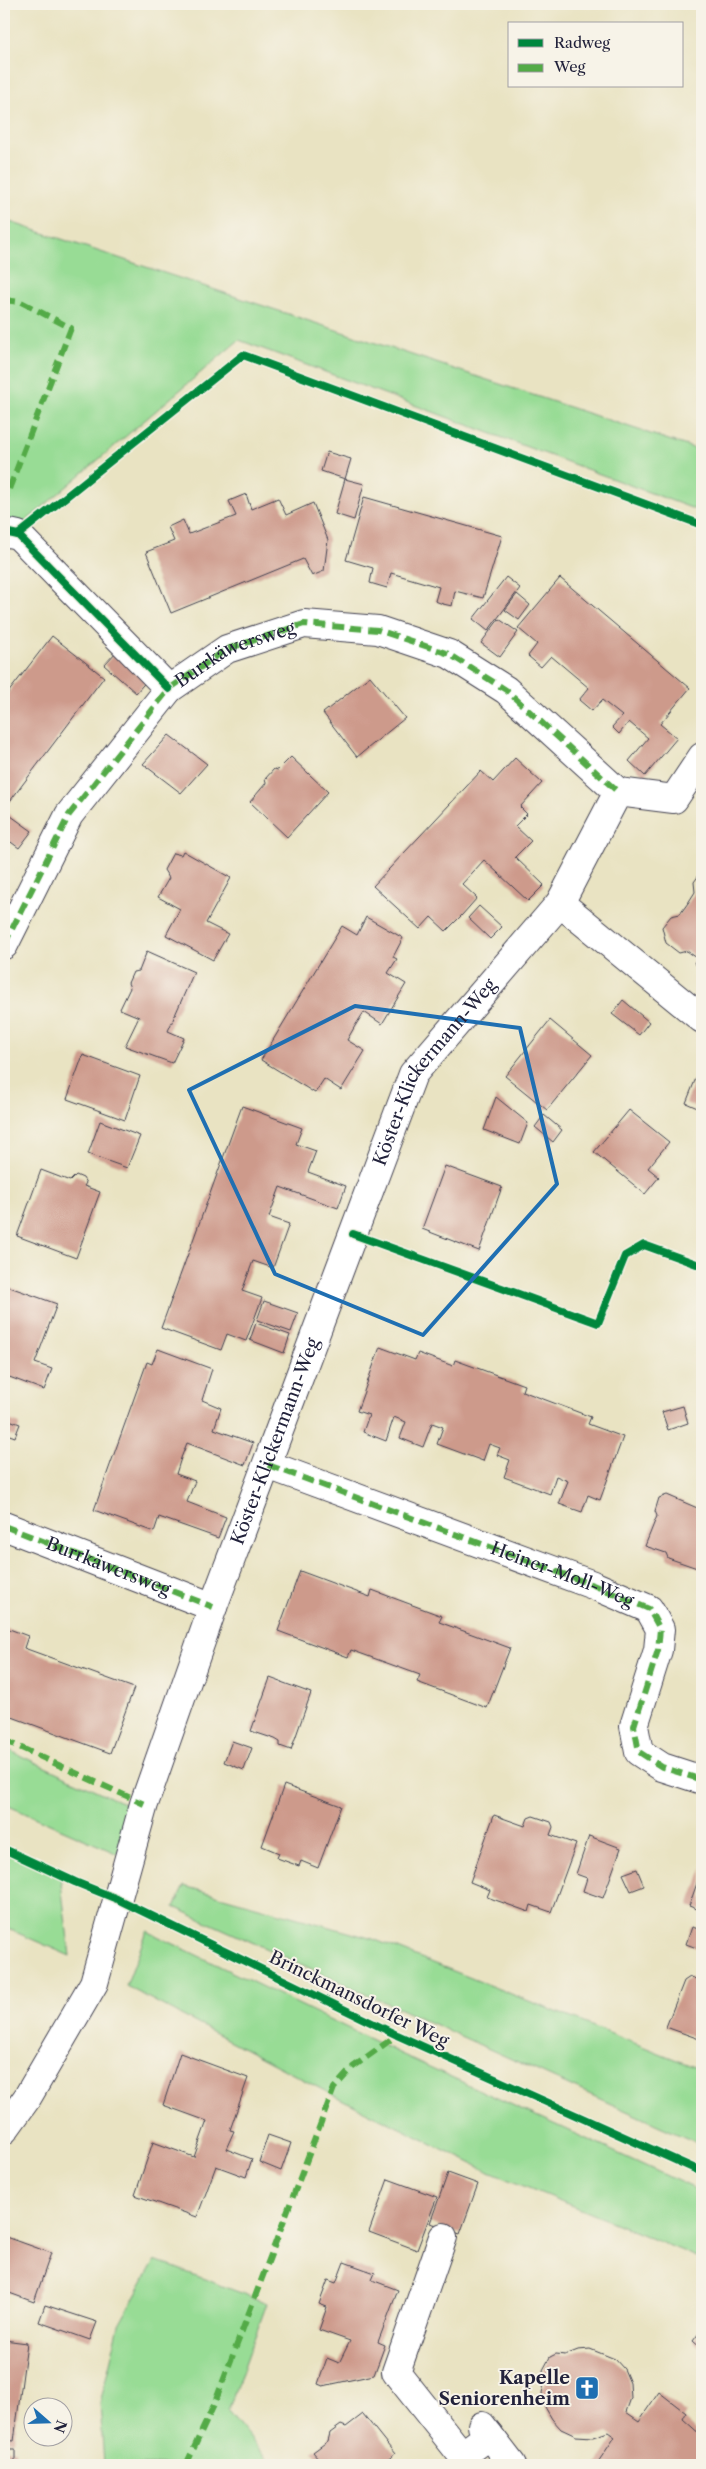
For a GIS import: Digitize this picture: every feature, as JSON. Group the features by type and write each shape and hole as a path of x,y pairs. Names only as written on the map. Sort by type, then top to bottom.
{"street":[{"path":"4,532 18,535 169,689"},
{"name":"Burrkäwersweg","path":"4,945 69,815 169,689 227,649 304,624 378,630 448,654 506,690 618,792"},
{"path":"618,792 674,799 702,757"},
{"name":"Köster-Klickermann-Weg","path":"4,2130 27,2098 94,1983 144,1804 213,1607 414,1074 560,903 618,792"},
{"path":"560,903 702,1019"},
{"name":"Heiner-Moll-Weg","path":"268,1465 592,1585 650,1609 660,1629 658,1650 634,1726 639,1752 662,1767 702,1780"},
{"name":"Burrkäwersweg","path":"4,1526 213,1607"},
{"path":"443,2237 396,2372 462,2455 486,2430 512,2465"}],"highlighted area":[{"path":"355,1006 520,1028 557,1184 423,1335 275,1274 189,1090"}],"green space":[{"path":"4,220 702,451 702,512 239,340 4,540"},
{"path":"4,1748 132,1807 118,1854 4,1804"},
{"path":"4,1849 60,1875 70,1956 4,1927"},
{"path":"184,1886 373,1939 702,2070 702,2145 174,1907"},
{"path":"147,1931 401,2054 702,2192 702,2259 487,2171 323,2090 126,1986"},
{"path":"155,2260 267,2303 228,2411 272,2465 104,2465 100,2403 119,2325"}],"building":[{"path":"327,452 351,459 345,479 321,471"},
{"path":"345,479 364,484 354,520 335,514"},
{"path":"246,494 251,509 278,498 286,515 313,503 328,540 324,571 312,576 303,559 171,613 146,552 174,541 168,527 183,520 189,534 236,516 229,501"},
{"path":"364,497 502,536 483,598 455,591 452,606 443,604 435,601 439,587 391,573 387,588 370,583 373,568 346,560"},
{"path":"506,577 520,588 488,631 473,619"},
{"path":"560,578 690,688 660,724 677,738 645,776 629,761 648,738 629,722 619,734 612,727 622,716 602,700 592,711 579,700 589,688 551,656 541,667 528,656 537,644 518,628"},
{"path":"517,594 530,605 519,620 505,610"},
{"path":"499,619 518,632 500,657 481,643"},
{"path":"52,636 104,677 4,809 4,698"},
{"path":"118,650 149,678 136,693 104,665"},
{"path":"370,676 405,718 357,757 323,713"},
{"path":"169,735 207,764 181,793 143,764"},
{"path":"291,757 328,792 287,837 250,802 266,783 265,779 274,769 278,770"},
{"path":"515,758 542,783 520,807 527,814 515,826 531,841 515,857 544,885 528,901 484,860 462,884 477,898 462,915 446,931 431,917 420,929 373,886 481,771 493,782"},
{"path":"4,811 32,831 19,848 4,837"},
{"path":"183,851 231,878 206,923 228,934 213,960 166,935 180,909 158,897 169,878 164,870 173,853 181,855"},
{"path":"702,871 702,969 694,963 697,958 687,951 679,953 666,943 662,927 671,916 680,914 688,903 695,892 694,882"},
{"path":"479,906 502,927 490,939 468,918"},
{"path":"366,917 403,938 393,957 397,959 388,973 406,984 382,1024 364,1012 355,1026 347,1040 365,1051 341,1090 324,1079 315,1093 261,1060 342,926 357,935"},
{"path":"147,951 194,972 168,1031 184,1038 172,1063 125,1046 139,1017 120,1009 130,988 128,983 133,972 139,971"},
{"path":"623,1000 649,1022 639,1035 612,1014"},
{"path":"550,1020 592,1055 547,1110 505,1076"},
{"path":"83,1055 140,1076 125,1120 67,1099"},
{"path":"702,1063 702,1110 686,1103"},
{"path":"496,1097 528,1123 520,1144 484,1130"},
{"path":"242,1106 302,1128 296,1144 316,1151 308,1172 346,1186 338,1208 280,1187 269,1217 289,1224 273,1268 253,1261 242,1291 262,1298 246,1341 227,1334 221,1350 161,1328"},
{"path":"629,1110 669,1142 648,1168 659,1177 645,1194 594,1152"},
{"path":"544,1115 562,1130 553,1142 535,1127"},
{"path":"100,1121 140,1136 127,1168 88,1154"},
{"path":"445,1166 502,1187 479,1251 422,1229"},
{"path":"41,1170 70,1181 76,1175 83,1178 86,1183 84,1186 100,1192 76,1258 17,1236"},
{"path":"4,1285 57,1304 35,1363 52,1369 44,1390 4,1375 4,1368 9,1354 4,1352"},
{"path":"264,1301 298,1313 291,1332 257,1320"},
{"path":"256,1323 290,1335 284,1353 250,1340"},
{"path":"380,1347 415,1360 418,1353 453,1366 455,1360 524,1385 522,1391 591,1417 588,1424 623,1437 600,1500 588,1495 582,1512 559,1504 568,1481 556,1476 550,1494 504,1477 510,1460 497,1455 500,1448 489,1444 483,1461 437,1444 443,1427 432,1423 423,1447 400,1438 406,1422 394,1417 386,1441 363,1432 369,1415 357,1411"},
{"path":"158,1349 212,1369 202,1400 221,1408 214,1429 253,1443 245,1465 187,1443 181,1458 176,1474 195,1481 187,1502 226,1517 218,1538 159,1517 154,1532 94,1510 147,1362 152,1364"},
{"path":"683,1406 688,1423 668,1430 662,1412"},
{"path":"4,1418 20,1424 15,1437 4,1433"},
{"path":"667,1495 702,1510 702,1564 700,1569 668,1558 666,1553 645,1546 657,1516 655,1511 659,1498"},
{"path":"300,1571 370,1597 372,1590 442,1616 439,1622 510,1648 487,1708 417,1682 420,1675 351,1650 348,1657 278,1631"},
{"path":"4,1627 28,1636 24,1648 134,1688 110,1753 4,1714"},
{"path":"270,1678 311,1693 291,1750 280,1746 280,1742 275,1739 251,1731"},
{"path":"232,1741 252,1748 244,1770 224,1762"},
{"path":"284,1785 341,1806 318,1868 301,1861 299,1866 277,1858 279,1853 262,1846"},
{"path":"494,1815 525,1826 528,1818 533,1816 551,1822 553,1827 550,1835 576,1844 551,1912 531,1905 529,1912 487,1897 490,1890 470,1882"},
{"path":"589,1836 621,1848 603,1898 583,1891 587,1878 576,1874"},
{"path":"637,1869 644,1886 631,1891 623,1874"},
{"path":"702,1869 702,1911 689,1906"},
{"path":"692,1927 702,1930 702,1950 686,1944"},
{"path":"690,1977 702,1981 702,2040 666,2027 684,1981"},
{"path":"180,2053 248,2078 230,2130 234,2131 226,2149 252,2159 246,2177 216,2166 197,2217 135,2195 153,2142 194,2157 207,2121 163,2105"},
{"path":"268,2135 291,2143 281,2171 259,2162"},
{"path":"448,2173 478,2184 460,2234 430,2223"},
{"path":"388,2179 437,2197 417,2250 369,2232"},
{"path":"4,2236 51,2253 34,2302 4,2291"},
{"path":"344,2262 375,2273 372,2280 398,2290 378,2342 385,2345 374,2375 323,2386 318,2384 327,2358 339,2363 350,2341 319,2330 327,2307 319,2304 328,2280 336,2283"},
{"path":"45,2305 97,2322 90,2340 39,2322"},
{"path":"702,2329 702,2349 693,2341"},
{"path":"4,2340 27,2343 14,2441 4,2440"},
{"path":"590,2349 615,2359 624,2369 630,2383 631,2398 626,2412 639,2421 659,2392 686,2413 683,2419 702,2436 702,2465 596,2465 615,2437 608,2432 593,2437 576,2436 561,2429 545,2407 542,2393 545,2380 543,2370 550,2357 556,2354 565,2355 578,2350"},
{"path":"363,2414 395,2454 381,2465 324,2465 313,2452 328,2441 330,2433 341,2425 346,2427"},
{"path":"4,2450 15,2450 15,2465 4,2465"}],"marked path":[{"path":"4,300 21,302 71,328 4,502"},
{"path":"4,945 69,815 169,689 227,649 304,624 378,630 449,654 506,690 618,792"},
{"path":"268,1465 593,1585 649,1609 660,1629 658,1650 634,1726 639,1752 662,1767 702,1780"},
{"path":"4,1526 213,1607"},
{"path":"4,1740 144,1804"},
{"path":"186,2465 214,2405 334,2088 353,2067 397,2035"}],"cycle path":[{"path":"18,535 243,355 702,525"},
{"path":"4,532 18,535 169,689"},
{"path":"353,1234 598,1323 625,1256 644,1245 702,1266"},
{"name":"Brinckmansdorfer Weg","path":"4,1849 117,1899 397,2035 702,2172"}],"place":[{"name":"Kapelle Seniorenheim","path":"587,2388"}]}
